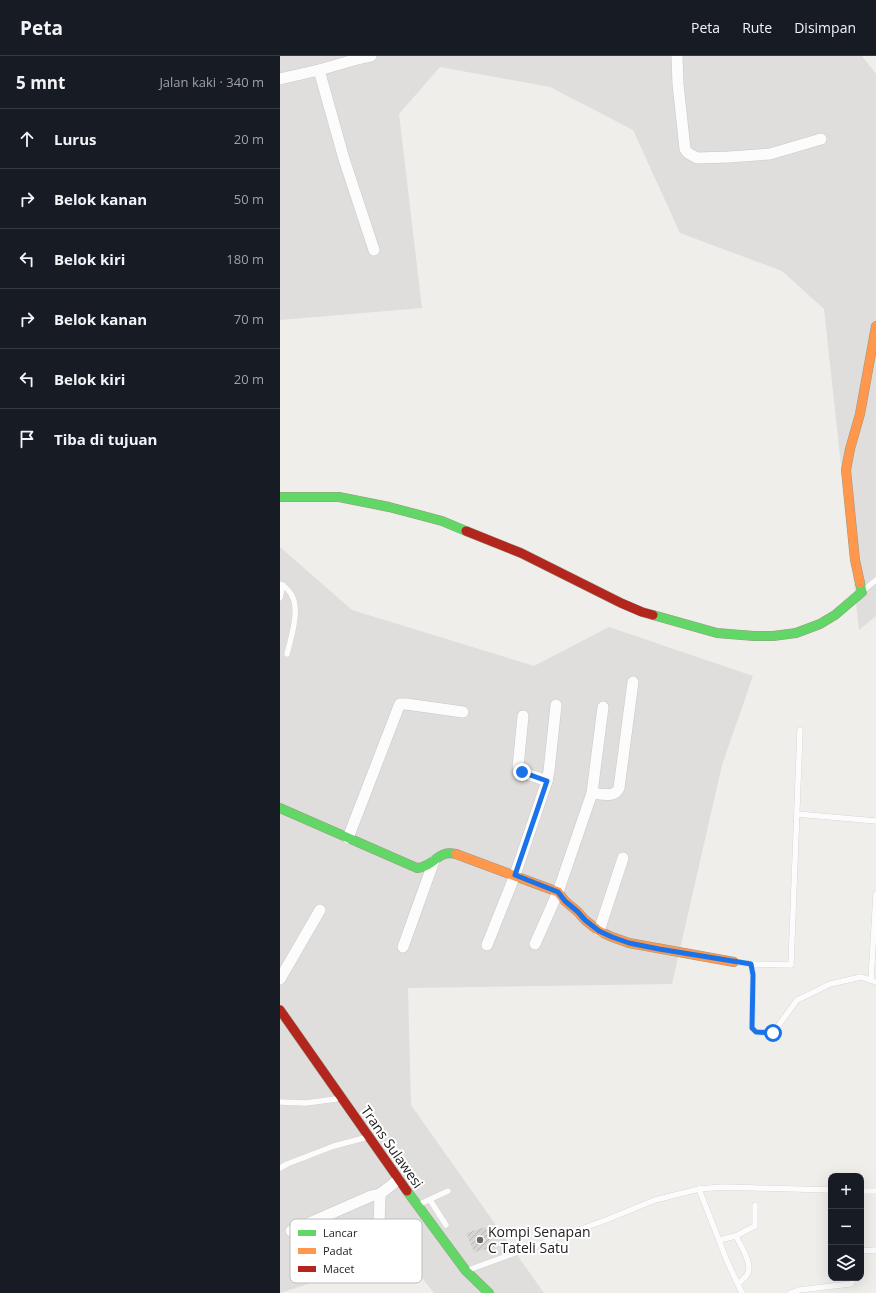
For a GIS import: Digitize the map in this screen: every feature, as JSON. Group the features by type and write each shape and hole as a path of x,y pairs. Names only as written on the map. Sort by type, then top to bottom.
{"main road":[{"path":"280,497 340,497 389,507 442,521 521,553 642,612 717,633 773,636 796,633 820,624 835,615 862,592 854,560 846,470 848,455 860,414 876,326"},
{"path":"280,808 416,868 427,867 439,857 449,853 462,856 515,875 558,892 565,901 599,931 629,943 734,962"},
{"name":"Trans Sulawesi","path":"280,1011 416,1205 466,1271 489,1293"}],"street":[{"path":"677,56 678,84 685,149 693,156 697,158 770,154 822,139"},
{"path":"280,79 364,57"},
{"path":"319,70 344,159 374,250"},
{"path":"592,793 610,794 616,792 619,788 633,682"},
{"path":"348,838 400,704 463,712"},
{"path":"487,945 515,875 547,781 556,705"},
{"path":"535,944 558,892 592,793 603,708"},
{"path":"523,716 518,767 519,770 547,781"},
{"path":"599,931 623,858"},
{"path":"404,947 434,861"},
{"path":"280,979 320,910"},
{"path":"318,1219 371,1196 380,1194 398,1180"},
{"path":"379,1219 380,1194"}],"lane":[{"path":"862,592 876,580"},
{"path":"280,598 281,585"},
{"path":"281,585 291,593 296,605 295,620 287,654"},
{"path":"734,962 791,965 800,730"},
{"path":"797,814 876,821"},
{"path":"751,964 753,975 752,1028 756,1032 773,1033 797,1000 830,984 861,977 873,981 876,894"},
{"path":"280,1102 306,1103 341,1098"},
{"path":"280,1168 334,1146 368,1137"},
{"path":"466,1271 606,1220 655,1200 699,1189 723,1187 828,1190"},
{"path":"699,1189 742,1293"},
{"path":"416,1205 448,1191"},
{"path":"864,1191 876,1191"},
{"path":"430,1200 446,1225"},
{"path":"719,1240 736,1236 755,1226 755,1205"},
{"path":"736,1236 749,1262 748,1274 738,1284"},
{"path":"864,1251 876,1250"},
{"path":"790,1293 799,1290 850,1284 852,1281"}],"shaded area":[{"path":"280,56 862,56 876,74 876,616 859,630 824,309 782,271 680,233 633,130 550,87 440,67 399,114 422,308 280,320"},
{"path":"280,547 352,610 534,666 609,627 753,676 722,765 672,984 408,988 411,1105 544,1293 434,1293 422,1278 422,1219 290,1219 290,1283 312,1283 280,1293"}],"building":[{"name":"Kompi Senapan C Tateli Satu","path":"485,1227 494,1247 474,1252 466,1233"}],"traffic: fast":[{"path":"280,497 339,497 389,507 442,521 466,531"},
{"path":"653,615 717,633 754,636 773,636 796,633 820,624 835,615 862,592 860,583"},
{"path":"280,808 417,868 428,865 445,854 456,854"},
{"path":"407,1191 466,1271 489,1293"}],"traffic: slow":[{"path":"860,583 855,560 846,470 850,449 860,414 876,326"},
{"path":"456,854 558,892 565,901 585,920 599,931 612,937 629,943 734,962"}],"traffic: jam":[{"path":"466,531 521,553 621,603 653,615"},
{"path":"280,1010 407,1191"}],"place":[{"name":"Kompi Senapan C Tateli Satu","path":"480,1240"}],"route":[{"path":"522,772 547,781 515,875 558,892 565,901 585,920 599,931 612,937 629,943 659,949 751,964 753,975 752,1028 756,1032 773,1033"}]}
